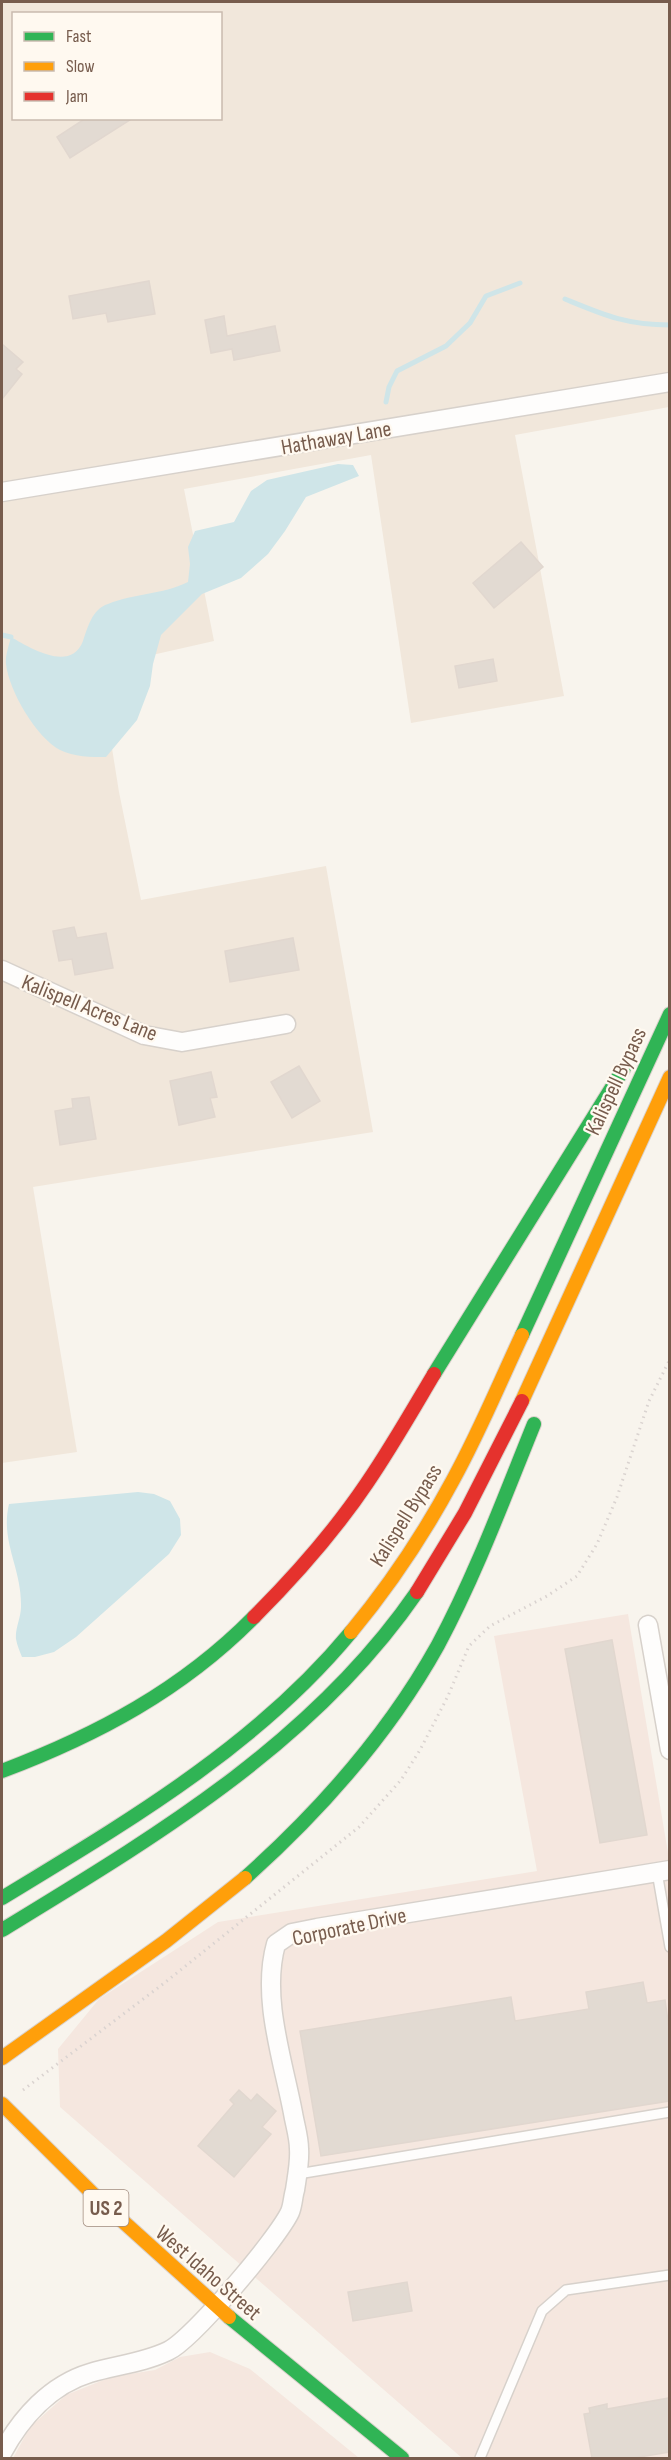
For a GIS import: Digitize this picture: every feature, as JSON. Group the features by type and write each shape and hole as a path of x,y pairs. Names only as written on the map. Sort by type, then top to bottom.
{"highway":[{"path":"2,1771 84,1738 164,1691 194,1669 262,1610 304,1567 367,1484 634,1055 669,1006"},
{"name":"Kalispell Bypass","path":"2,1898 136,1815 203,1770 301,1687 363,1616 419,1537 469,1449 669,1014"},
{"path":"2,1930 153,1835 264,1757 314,1713 378,1644 430,1571 509,1431 669,1077"},
{"path":"593,1279 608,1236 619,1187"},
{"path":"2,2058 127,1968 237,1884 313,1814 350,1772 399,1705 438,1644 542,1406"},
{"name":"West Idaho Street","path":"2,2104 136,2237 215,2307 402,2458"}],"street":[{"name":"Hathaway Lane","path":"2,492 669,382"},
{"name":"Kalispell Acres Lane","path":"2,970 144,1035 182,1042 286,1024"},
{"path":"648,1625 669,1750"},
{"name":"Corporate Drive","path":"2,2453 19,2425 57,2388 88,2373 150,2359 171,2350 215,2307 261,2254 291,2211 298,2174 299,2148 271,2000 271,1962 276,1944 292,1933 317,1928 663,1871"}],"lane":[{"path":"663,1871 669,1947"},
{"path":"298,2174 669,2112"},
{"path":"480,2458 542,2311 566,2290 669,2274"}],"path":[{"path":"2,2104 45,2075 118,2019 359,1827 401,1780 420,1750 469,1646 490,1626 547,1596 577,1576 597,1544 617,1497 649,1401 669,1359"}],"shaded area":[{"path":"2,2 669,2 669,407 515,435 564,696 411,723 371,455 184,489 214,641 99,667 119,792 141,900 326,866 373,1132 33,1187 77,1452 2,1463"},
{"path":"338,464 353,465 359,476 306,497 268,554 241,578 202,594 161,635 150,686 137,720 106,757 65,752 51,744 42,735 18,700 8,675 6,658 11,637 39,652 60,657 69,655 77,650 91,619 103,606 188,582 190,564 188,547 195,531 234,522 251,491 267,480"},
{"path":"138,1492 154,1494 170,1501 180,1519 181,1535 169,1554 76,1637 54,1652 35,1657 22,1657 16,1639 21,1611 18,1580 7,1531 9,1504"},
{"path":"628,1614 669,1859 669,2458 462,2458 60,2107 58,2049 99,1999 218,1922 537,1871 494,1636"},
{"path":"210,2352 250,2369 359,2458 13,2458 30,2427 66,2395 111,2377 155,2370 180,2357"}],"building":[{"path":"83,120 130,120 70,158 57,137"},
{"path":"149,281 155,314 108,322 106,313 73,319 69,296"},
{"path":"224,316 227,336 275,326 280,351 234,360 232,349 211,353 205,320"},
{"path":"2,344 23,362 16,369 22,374 2,399"},
{"path":"521,542 543,567 494,608 473,583"},
{"path":"493,659 497,681 459,688 455,666"},
{"path":"74,927 77,938 106,933 113,968 75,975 72,959 59,961 53,931"},
{"path":"293,938 299,970 230,982 225,951"},
{"path":"299,1066 320,1101 292,1118 271,1082"},
{"path":"211,1072 217,1097 210,1098 215,1117 179,1125 170,1081"},
{"path":"89,1097 96,1139 60,1145 55,1111 73,1108 72,1099"},
{"path":"612,1640 647,1835 600,1843 565,1649"},
{"path":"643,1982 647,2003 665,2000 669,2028 669,2101 321,2156 300,2031 511,1997 515,2021 589,2009 586,1992"},
{"path":"239,2090 251,2101 257,2094 276,2111 262,2127 271,2134 234,2177 198,2146 234,2104 230,2100"},
{"path":"407,2282 412,2311 353,2321 348,2292"},
{"path":"669,2398 669,2452 634,2458 592,2458 584,2414 590,2413 589,2408 607,2404 607,2409"}],"waterway":[{"path":"386,402 389,387 397,371 446,346 470,323 486,296 520,283"},
{"path":"565,299 628,321 670,325"},
{"path":"2,635 11,637"}],"traffic: fast":[{"path":"522,1335 670,1014"},
{"path":"434,1374 624,1068"},
{"path":"245,1878 300,1826 351,1770 397,1710 418,1678 438,1645 465,1591 534,1424"},
{"path":"2,1930 174,1822 281,1741 330,1695 376,1646 417,1592"},
{"path":"2,1771 71,1742 137,1708 198,1667 254,1617"},
{"path":"2,1898 143,1810 232,1746 314,1673 351,1632"},
{"path":"229,2317 402,2458"}],"traffic: slow":[{"path":"522,1401 670,1077"},
{"path":"351,1632 393,1577 442,1500 472,1444 522,1335"},
{"path":"2,2058 166,1941 245,1878"},
{"path":"2,2104 97,2198 229,2317"}],"traffic: jam":[{"path":"254,1617 314,1553 341,1519 384,1456 434,1374"},
{"path":"417,1592 465,1513 522,1401"}]}
